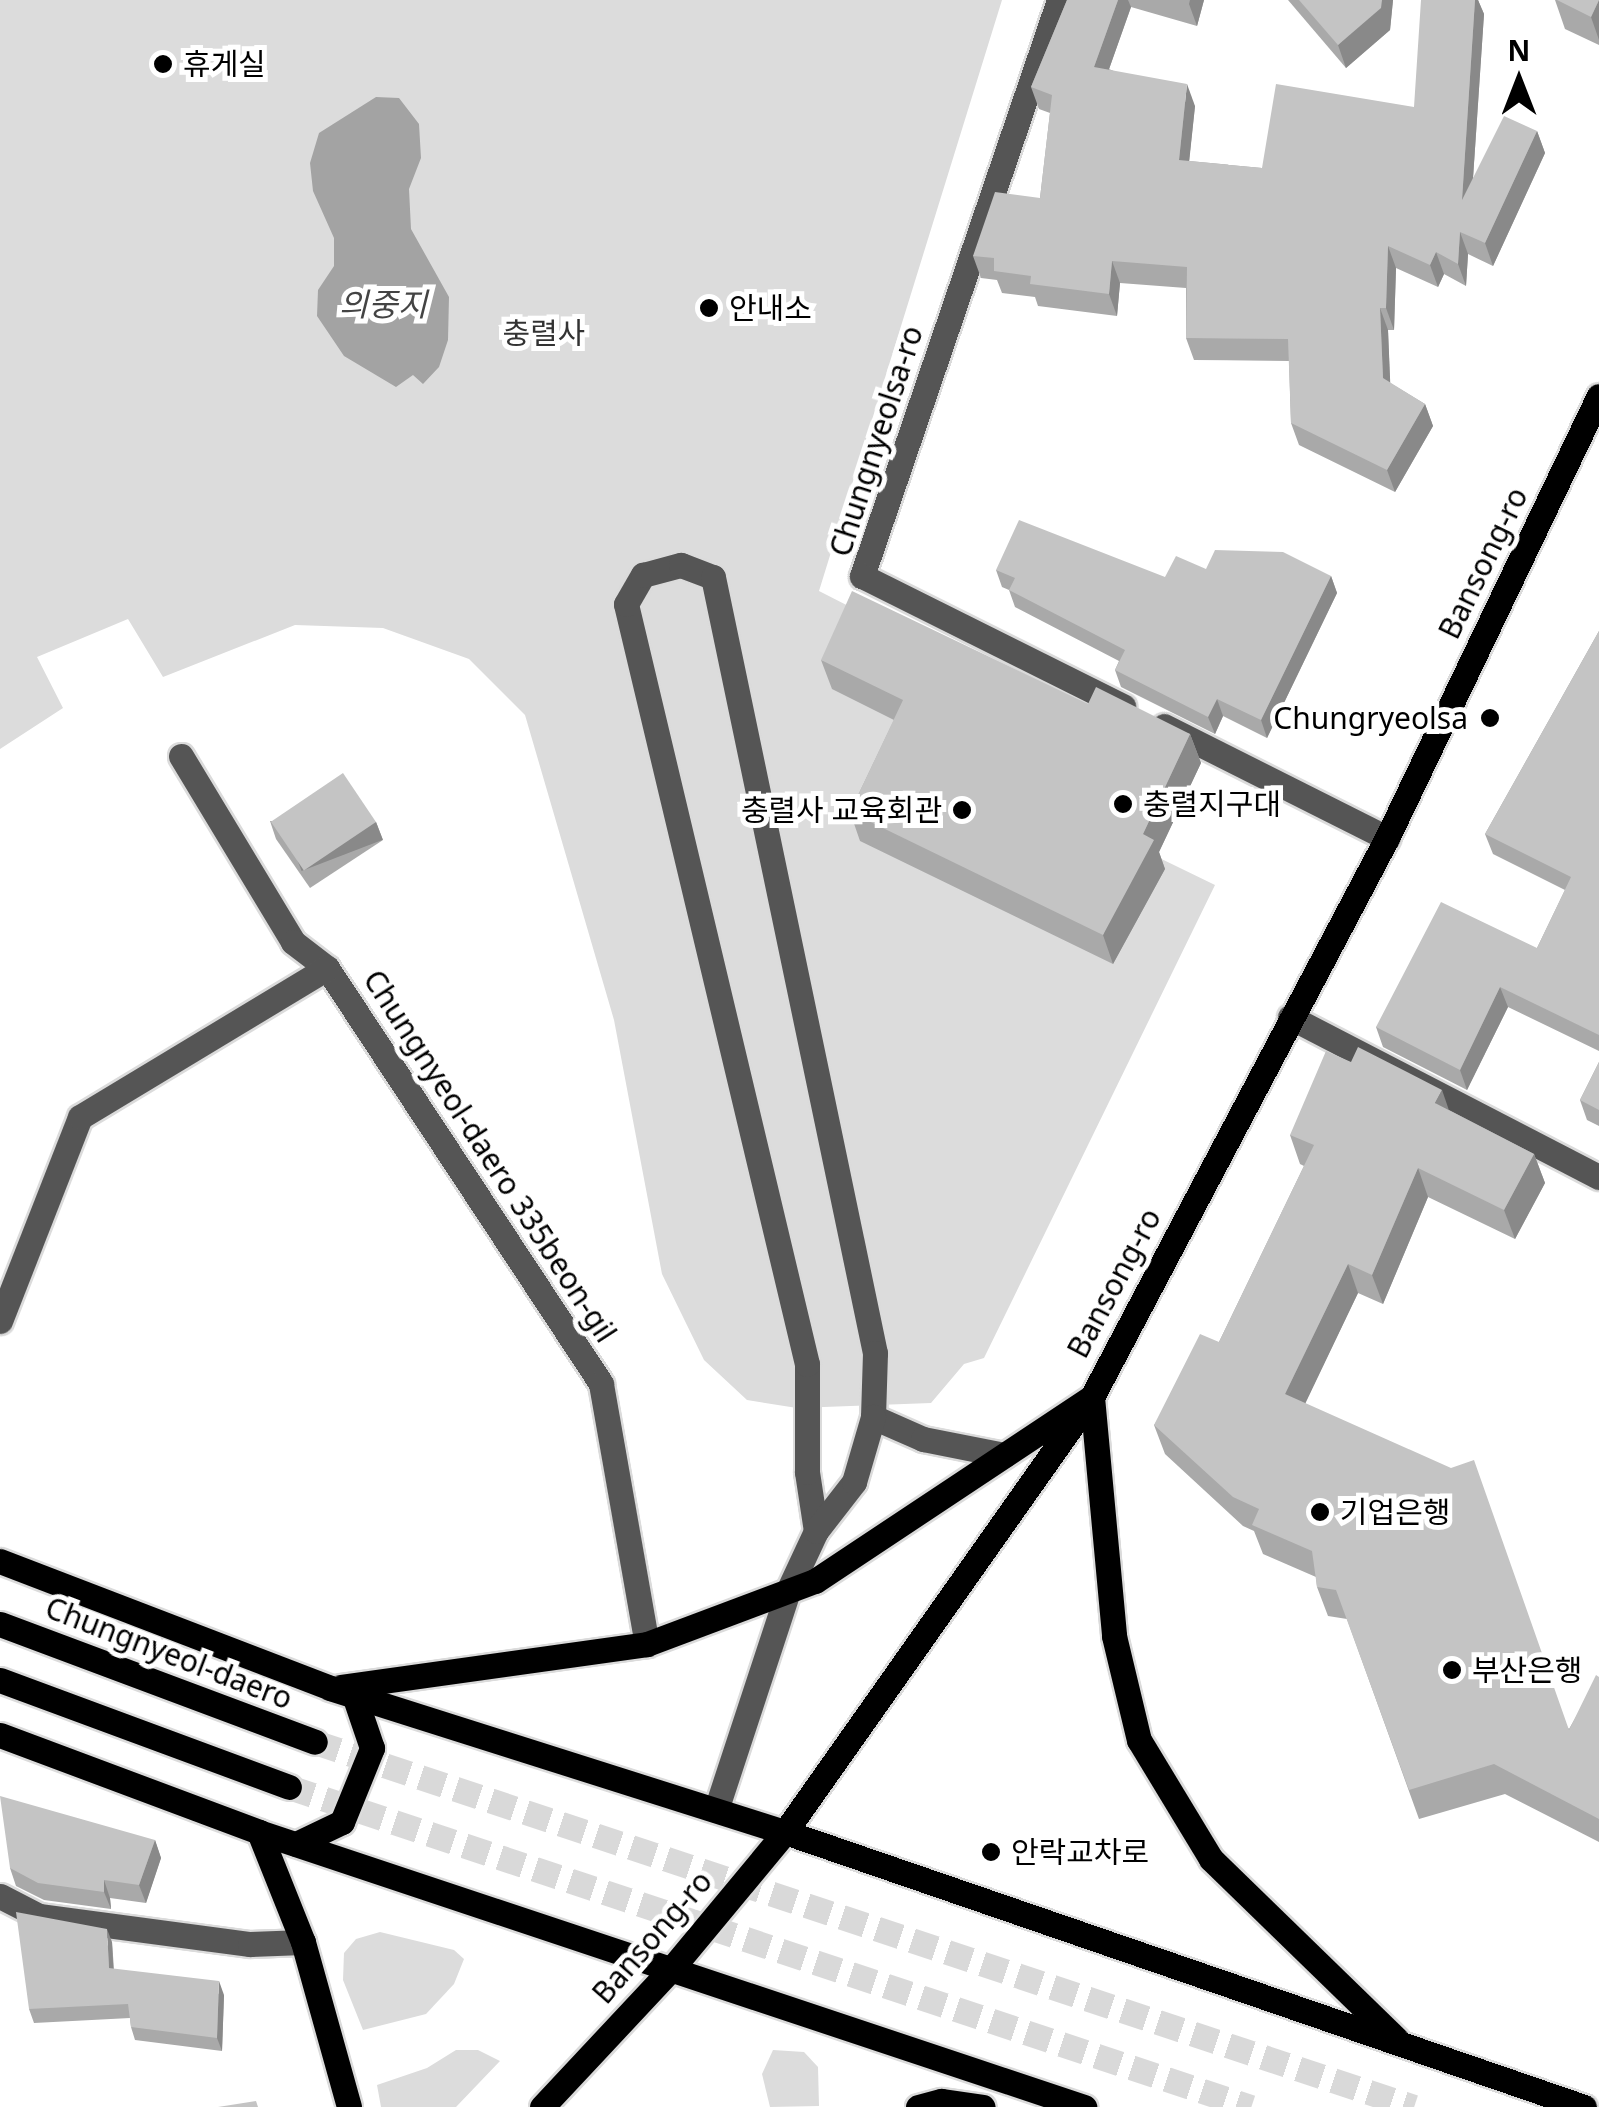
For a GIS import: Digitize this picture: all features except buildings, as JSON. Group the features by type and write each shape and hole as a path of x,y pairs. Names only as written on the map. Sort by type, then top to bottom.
{"main road":[{"name":"Bansong-ro","path":"542,2107 673,1968 785,1832 1092,1397 1388,838 1599,396"},
{"path":"342,1691 647,1644 815,1581 1092,1397 1114,1636 1138,1740 1211,1859 1404,2046"},
{"path":"0,1561 342,1691 785,1832 1584,2107"},
{"name":"Chungnyeol-daero","path":"0,1624 314,1742"},
{"path":"0,1680 289,1787"},
{"path":"296,1844 342,1822 372,1748 342,1691"},
{"path":"0,1735 259,1832 1084,2107"},
{"path":"259,1832 303,1942 348,2107"},
{"path":"918,2107 940,2101 983,2107"}],"street":[{"name":"Chungnyeolsa-ro","path":"1059,0 862,576 1388,838"},
{"path":"716,1810 788,1591 816,1531 854,1482 873,1417 875,1354 713,577 681,565 643,576 626,604 807,1364 808,1472 816,1531"},
{"path":"182,756 293,942 327,968"},
{"name":"Chungnyeol-daero 335beon-gil","path":"0,1322 80,1117 327,968 601,1384 647,1644"},
{"path":"1290,1017 1599,1177"},
{"path":"873,1417 923,1439 1004,1455"},
{"path":"0,1896 38,1916 250,1944 303,1942"}],"green space":[{"name":"충렬사","path":"0,0 1002,0 819,591 1107,738 1071,815 1215,885 984,1358 964,1364 931,1403 797,1408 747,1400 704,1360 662,1274 614,1020 525,715 469,659 383,628 295,625 163,677 128,619 37,657 63,708 0,749"},
{"path":"380,1932 454,1950 464,1959 454,1984 426,2014 363,2030 343,1980 344,1953 356,1939"},
{"path":"456,2050 478,2050 500,2061 456,2107 381,2107 377,2085 427,2068"},
{"path":"773,2050 804,2052 818,2067 819,2106 770,2107 762,2074"}],"water":[{"name":"의중지","path":"376,97 399,98 419,124 421,158 409,189 411,229 449,297 448,340 439,367 423,384 413,375 396,387 344,356 317,316 318,290 334,266 334,238 313,191 310,163 319,133"}],"tunnel":[{"path":"315,1742 1414,2107"},
{"path":"289,1787 1251,2107"}],"place":[{"name":"휴게실","path":"163,64"},
{"name":"안내소","path":"709,308"},
{"name":"Chungryeolsa","path":"1490,718"},
{"name":"충렬지구대","path":"1123,804"},
{"name":"충렬사 교육회관","path":"962,810"},
{"name":"기업은행","path":"1320,1512"},
{"name":"부산은행","path":"1452,1670"},
{"name":"안락교차로","path":"991,1852"}]}
